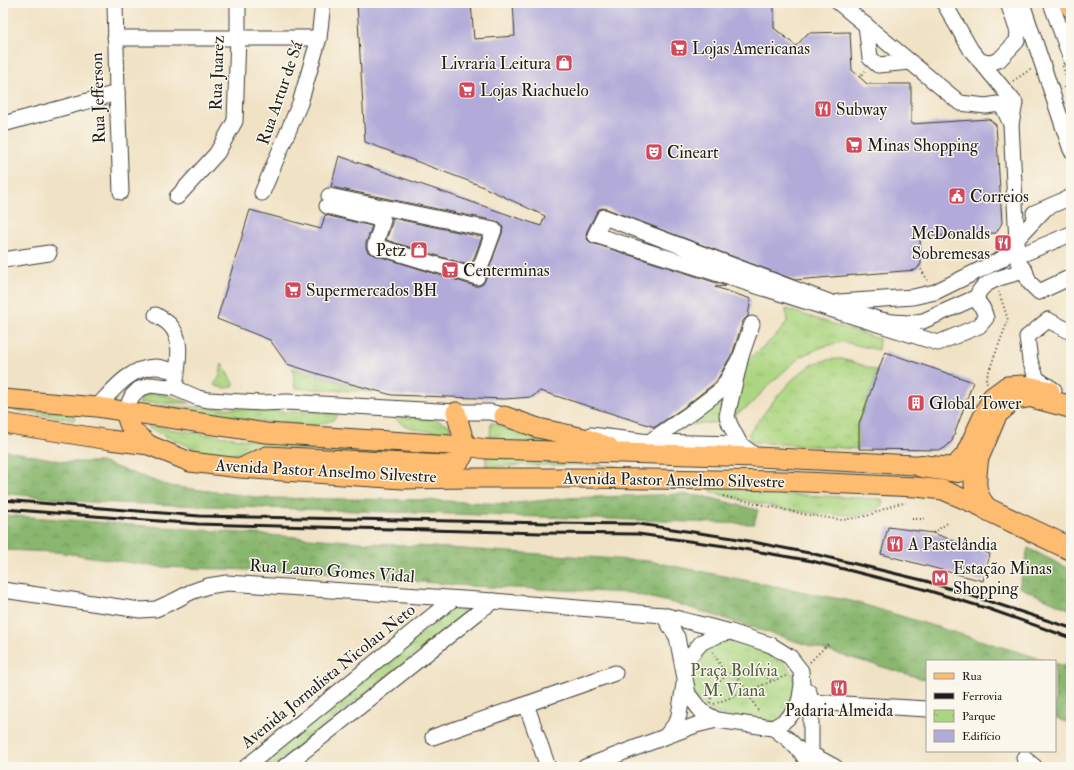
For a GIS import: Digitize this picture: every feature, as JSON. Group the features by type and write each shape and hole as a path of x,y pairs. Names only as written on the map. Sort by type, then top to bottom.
{"highway":[{"path":"922,466 958,471 971,466 973,458 996,414 1014,398 1030,396 1067,399"},
{"path":"973,458 975,489 986,509 1071,549"}],"main road":[{"path":"1069,3 1071,8"},
{"path":"973,458 992,397 1007,386 1023,385 1067,399"},
{"name":"Avenida Pastor Anselmo Silvestre","path":"6,396 266,433 466,446 484,449 757,457 922,466"},
{"path":"125,412 129,424 149,445"},
{"path":"240,468 267,456 445,465 456,463 464,456 466,446 456,412"},
{"path":"504,416 538,428 584,438 623,453"},
{"name":"Avenida Pastor Anselmo Silvestre","path":"3,423 149,445 190,462 240,468 403,479 579,478 768,481 916,487 943,490 986,509"}],"street":[{"name":"Rua Jefferson","path":"115,3 121,192"},
{"name":"Rua Juarez","path":"177,197 217,153 235,121 238,3"},
{"name":"Rua Artur de Sá","path":"262,193 300,103 319,38 323,3"},
{"path":"839,3 960,103 986,106 998,104 1004,109 1011,124"},
{"path":"944,3 971,50 1015,103 1011,124 1018,262 1025,271 1029,282 1039,292 1071,277"},
{"path":"980,61 990,63 999,60 1017,41 1018,32 1008,3"},
{"path":"1022,3 1042,63 1057,89 1071,150"},
{"path":"1051,3 1071,60"},
{"path":"866,25 870,58 878,65 910,62"},
{"path":"115,38 319,38"},
{"path":"3,124 117,93"},
{"path":"1016,219 1044,210 1071,197"},
{"path":"328,201 494,230 477,277 375,246 383,220 328,201"},
{"path":"832,303 908,298 935,292 1002,259 1010,251 1017,239 1044,210"},
{"path":"977,297 978,302 984,310 986,318 979,326 938,343 595,235 604,217 832,303 877,319 893,322 909,323 923,321 977,297 982,288 994,279 1025,271"},
{"path":"1018,256 1071,234"},
{"path":"3,260 49,253"},
{"path":"156,315 170,324 177,337 180,354 175,388"},
{"path":"1067,399 1037,379 1030,361 1028,337 1048,320 1071,332"},
{"path":"125,412 132,396 139,389 151,385 175,388 198,398 208,400 262,403 287,402 456,412 490,412 585,435 649,442 740,444 727,416 741,356 752,324"},
{"path":"649,442 688,416 722,389 741,356"},
{"path":"97,408 125,378 140,370 156,367 177,372"},
{"name":"Avenida Pastor Anselmo Silvestre","path":"740,444 757,457"},
{"name":"Rua Lauro Gomes Vidal","path":"3,590 140,610 156,609 191,592 208,586 227,583 663,615 731,632 771,645 782,651 795,662 795,673 808,688 811,702 811,763"},
{"name":"Avenida Jornalista Nicolau Neto","path":"246,767 453,599"},
{"path":"284,767 493,602"},
{"path":"663,615 677,637 688,694 701,711 717,720 773,728 788,739 811,763 835,767"},
{"path":"666,736 680,715 681,697 688,658 702,642 721,634 731,632"},
{"path":"433,737 614,673"},
{"path":"773,728 787,719 797,707 802,684 795,673"},
{"path":"811,702 926,709"},
{"path":"526,704 548,767"},
{"path":"585,767 696,725 717,720"}],"path":[{"path":"1071,60 1062,64 1071,91"},
{"path":"1001,88 1042,63"},
{"path":"1057,89 1071,85"},
{"path":"992,397 986,379 1008,320 994,279"},
{"path":"723,496 808,515 842,520 867,516 896,504 911,502"},
{"path":"912,519 926,519"},
{"path":"933,533 949,522"},
{"path":"710,706 795,673 829,643"},
{"path":"711,648 726,675"},
{"path":"712,696 715,688 726,675 740,670 747,669 761,674 772,681"},
{"path":"734,672 761,717"}],"green space":[{"path":"786,309 879,339 878,350 844,342 825,346 801,356 771,383 749,406 733,416 742,374 750,358 778,334 787,322"},
{"path":"831,359 841,359 878,371 859,424 859,449 750,442 749,433 771,404 796,376 803,370 819,362"},
{"path":"222,363 235,385 232,387 224,388 214,385 220,376"},
{"path":"293,368 374,392 295,388"},
{"path":"157,393 190,403 139,403 146,395"},
{"path":"721,399 722,422 689,425 676,428"},
{"path":"160,406 339,413 333,420 314,426 265,422 161,408"},
{"path":"3,408 75,413 74,420"},
{"path":"394,417 434,419 449,425 450,428 448,432 419,430 405,426"},
{"path":"491,422 519,433 535,437 537,434 582,444 506,442 490,437"},
{"path":"147,425 263,442 454,451 452,455 386,455 262,449 228,455 211,454 198,450 148,428"},
{"path":"3,450 67,462 101,462 169,486 264,498 424,500 507,504 568,498 682,494 707,497 758,510 754,524 87,502 3,493"},
{"path":"486,456 518,460 618,466 526,465 486,467"},
{"path":"718,487 780,494 882,499 883,503 878,509 859,515 817,514 784,509 730,497 712,492 709,488"},
{"path":"3,515 400,545 648,561 855,602 1045,660 926,660 926,680 814,647 681,605 631,593 469,586 308,572 161,567 57,552 3,550"},
{"path":"1028,548 1071,570 1071,610 1019,587"},
{"path":"453,608 469,611 272,767 254,767"},
{"name":"Praça Bolívia M. Viana","path":"728,640 749,645 771,654 781,660 788,668 793,677 795,699 788,709 775,722 722,715 706,708 692,694 689,670 700,651 712,644"},
{"path":"1056,663 1071,668 1071,724 1056,717"}],"building":[{"path":"357,3 471,3 474,39 515,36 513,3 767,3 774,8 774,28 796,46 808,33 850,32 852,70 867,84 911,84 911,124 989,119 996,125 1002,223 996,233 920,237 921,264 916,270 795,280 607,209 599,209 587,231 586,236 592,243 726,286 715,287 751,299 748,316 743,321 733,352 716,382 683,408 655,427 540,391 532,397 505,399 392,395 287,364 270,340 217,319 250,210 321,229 325,215 372,226 366,243 368,252 475,286 483,284 502,233 503,228 501,224 496,221 331,187 339,156 541,226 545,216 479,185 365,142"},
{"path":"392,218 482,237 471,266 386,240 392,223"},
{"name":"Global Tower","path":"885,352 973,382 952,441 946,447 941,450 859,449 859,424"},
{"name":"Estação Minas Shopping","path":"888,527 933,533 990,554 983,581 881,554"}],"railway":[{"path":"3,500 199,516 639,524 733,538 814,554 926,581 1071,628"},
{"path":"3,509 198,524 541,533 638,534 732,547 812,561 923,589 989,609 1071,638"}],"place":[{"name":"Lojas Americanas","path":"679,48"},
{"name":"Livraria Leitura","path":"564,63"},
{"name":"Lojas Riachuelo","path":"467,90"},
{"name":"Subway","path":"823,109"},
{"name":"Minas Shopping","path":"854,145"},
{"name":"Cineart","path":"654,152"},
{"name":"Correios","path":"957,196"},
{"name":"McDonalds Sobremesas","path":"1003,243"},
{"name":"Petz","path":"419,250"},
{"name":"Centerminas","path":"450,270"},
{"name":"Supermercados BH","path":"293,290"},
{"name":"Global Tower","path":"916,403"},
{"name":"A Pastelândia","path":"895,544"},
{"name":"Estação Minas Shopping","path":"940,578"},
{"name":"Padaria Almeida","path":"839,688"}]}
